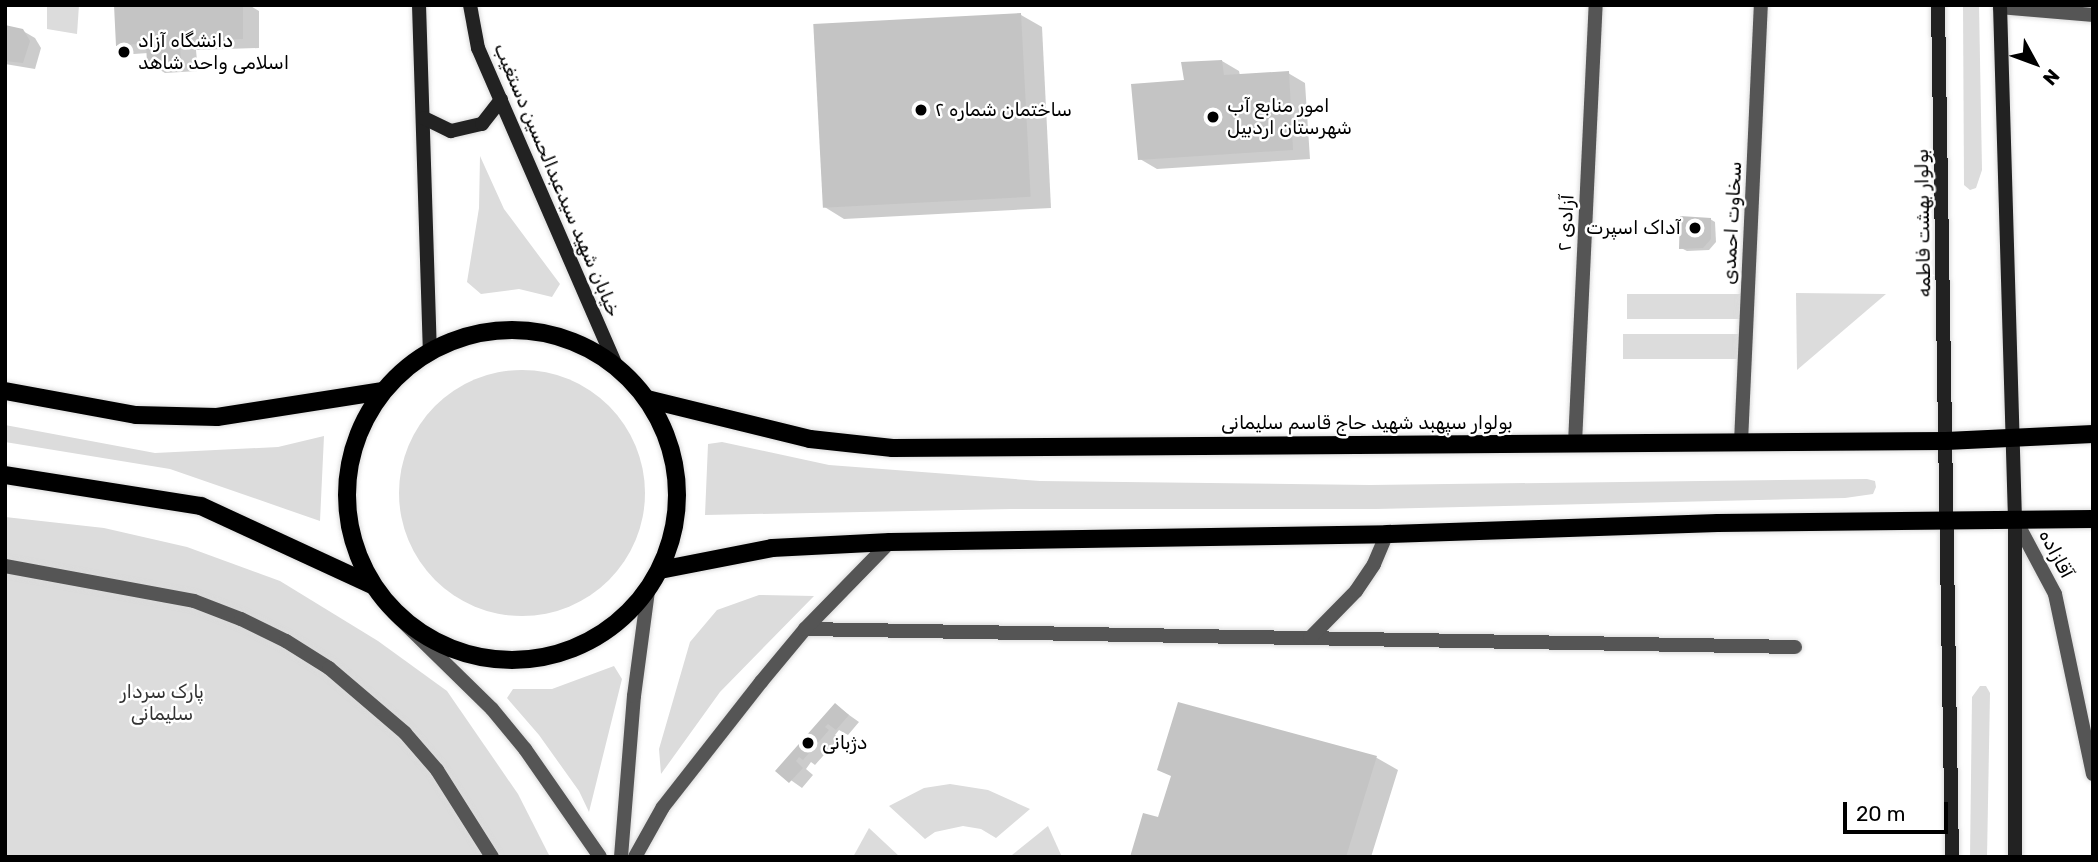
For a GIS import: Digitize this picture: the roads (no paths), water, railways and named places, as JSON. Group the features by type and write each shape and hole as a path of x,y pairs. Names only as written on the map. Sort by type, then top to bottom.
{"main road":[{"path":"419,5 430,351"},
{"name":"خیابان شهید سیدعبدالحسین دستغیب","path":"470,5 478,48 617,367"},
{"name":"بولوار بهشت فاطمه","path":"1938,5 1949,519 1952,857"},
{"path":"2000,6 2015,519 2015,857"},
{"path":"424,118 452,131 482,124 501,100"},
{"path":"507,329 533,332 584,346 617,367 647,399 668,439 677,483 675,528 660,570 648,590 615,625 573,649 527,661 480,659 468,655 434,643 396,615 372,585 354,548 346,507 348,466 361,426 383,391 405,369 430,351 468,335 507,329"},
{"path":"5,391 136,415 217,417 383,391"},
{"name":"بولوار سپهبد شهید حاج قاسم سلیمانی","path":"647,399 810,439 893,447 1946,441 2093,434"},
{"path":"5,475 201,506 372,585"},
{"path":"660,570 772,548 890,542 1387,534 1949,519 2093,519"}],"street":[{"name":"آزادی ۲","path":"1575,443 1596,5"},
{"name":"سخاوت احمدی","path":"1741,442 1761,5"},
{"path":"2000,6 2093,15"},
{"name":"آقازاده","path":"2015,519 2055,594 2093,774"},
{"path":"1310,638 1356,591 1374,564 1387,534"},
{"path":"635,857 663,807 805,629 890,542"},
{"path":"5,566 194,601 242,619 286,641 358,691 405,733 444,780 492,857"},
{"path":"621,857 634,696 648,590"},
{"path":"396,615 492,709 526,749 600,857"},
{"path":"805,629 1795,647"}],"place":[{"name":"دانشگاه آزاد اسلامی واحد شاهد","path":"124,52"},
{"name":"ساختمان شماره ۲","path":"921,110"},
{"name":"امور منابع آب شهرستان اردبیل","path":"1213,117"},
{"name":"آداک اسپرت","path":"1695,228"},
{"name":"دژبانی","path":"808,743"}],"park label":[{"name":"پارک سردار سلیمانی","path":"162,703"}]}
